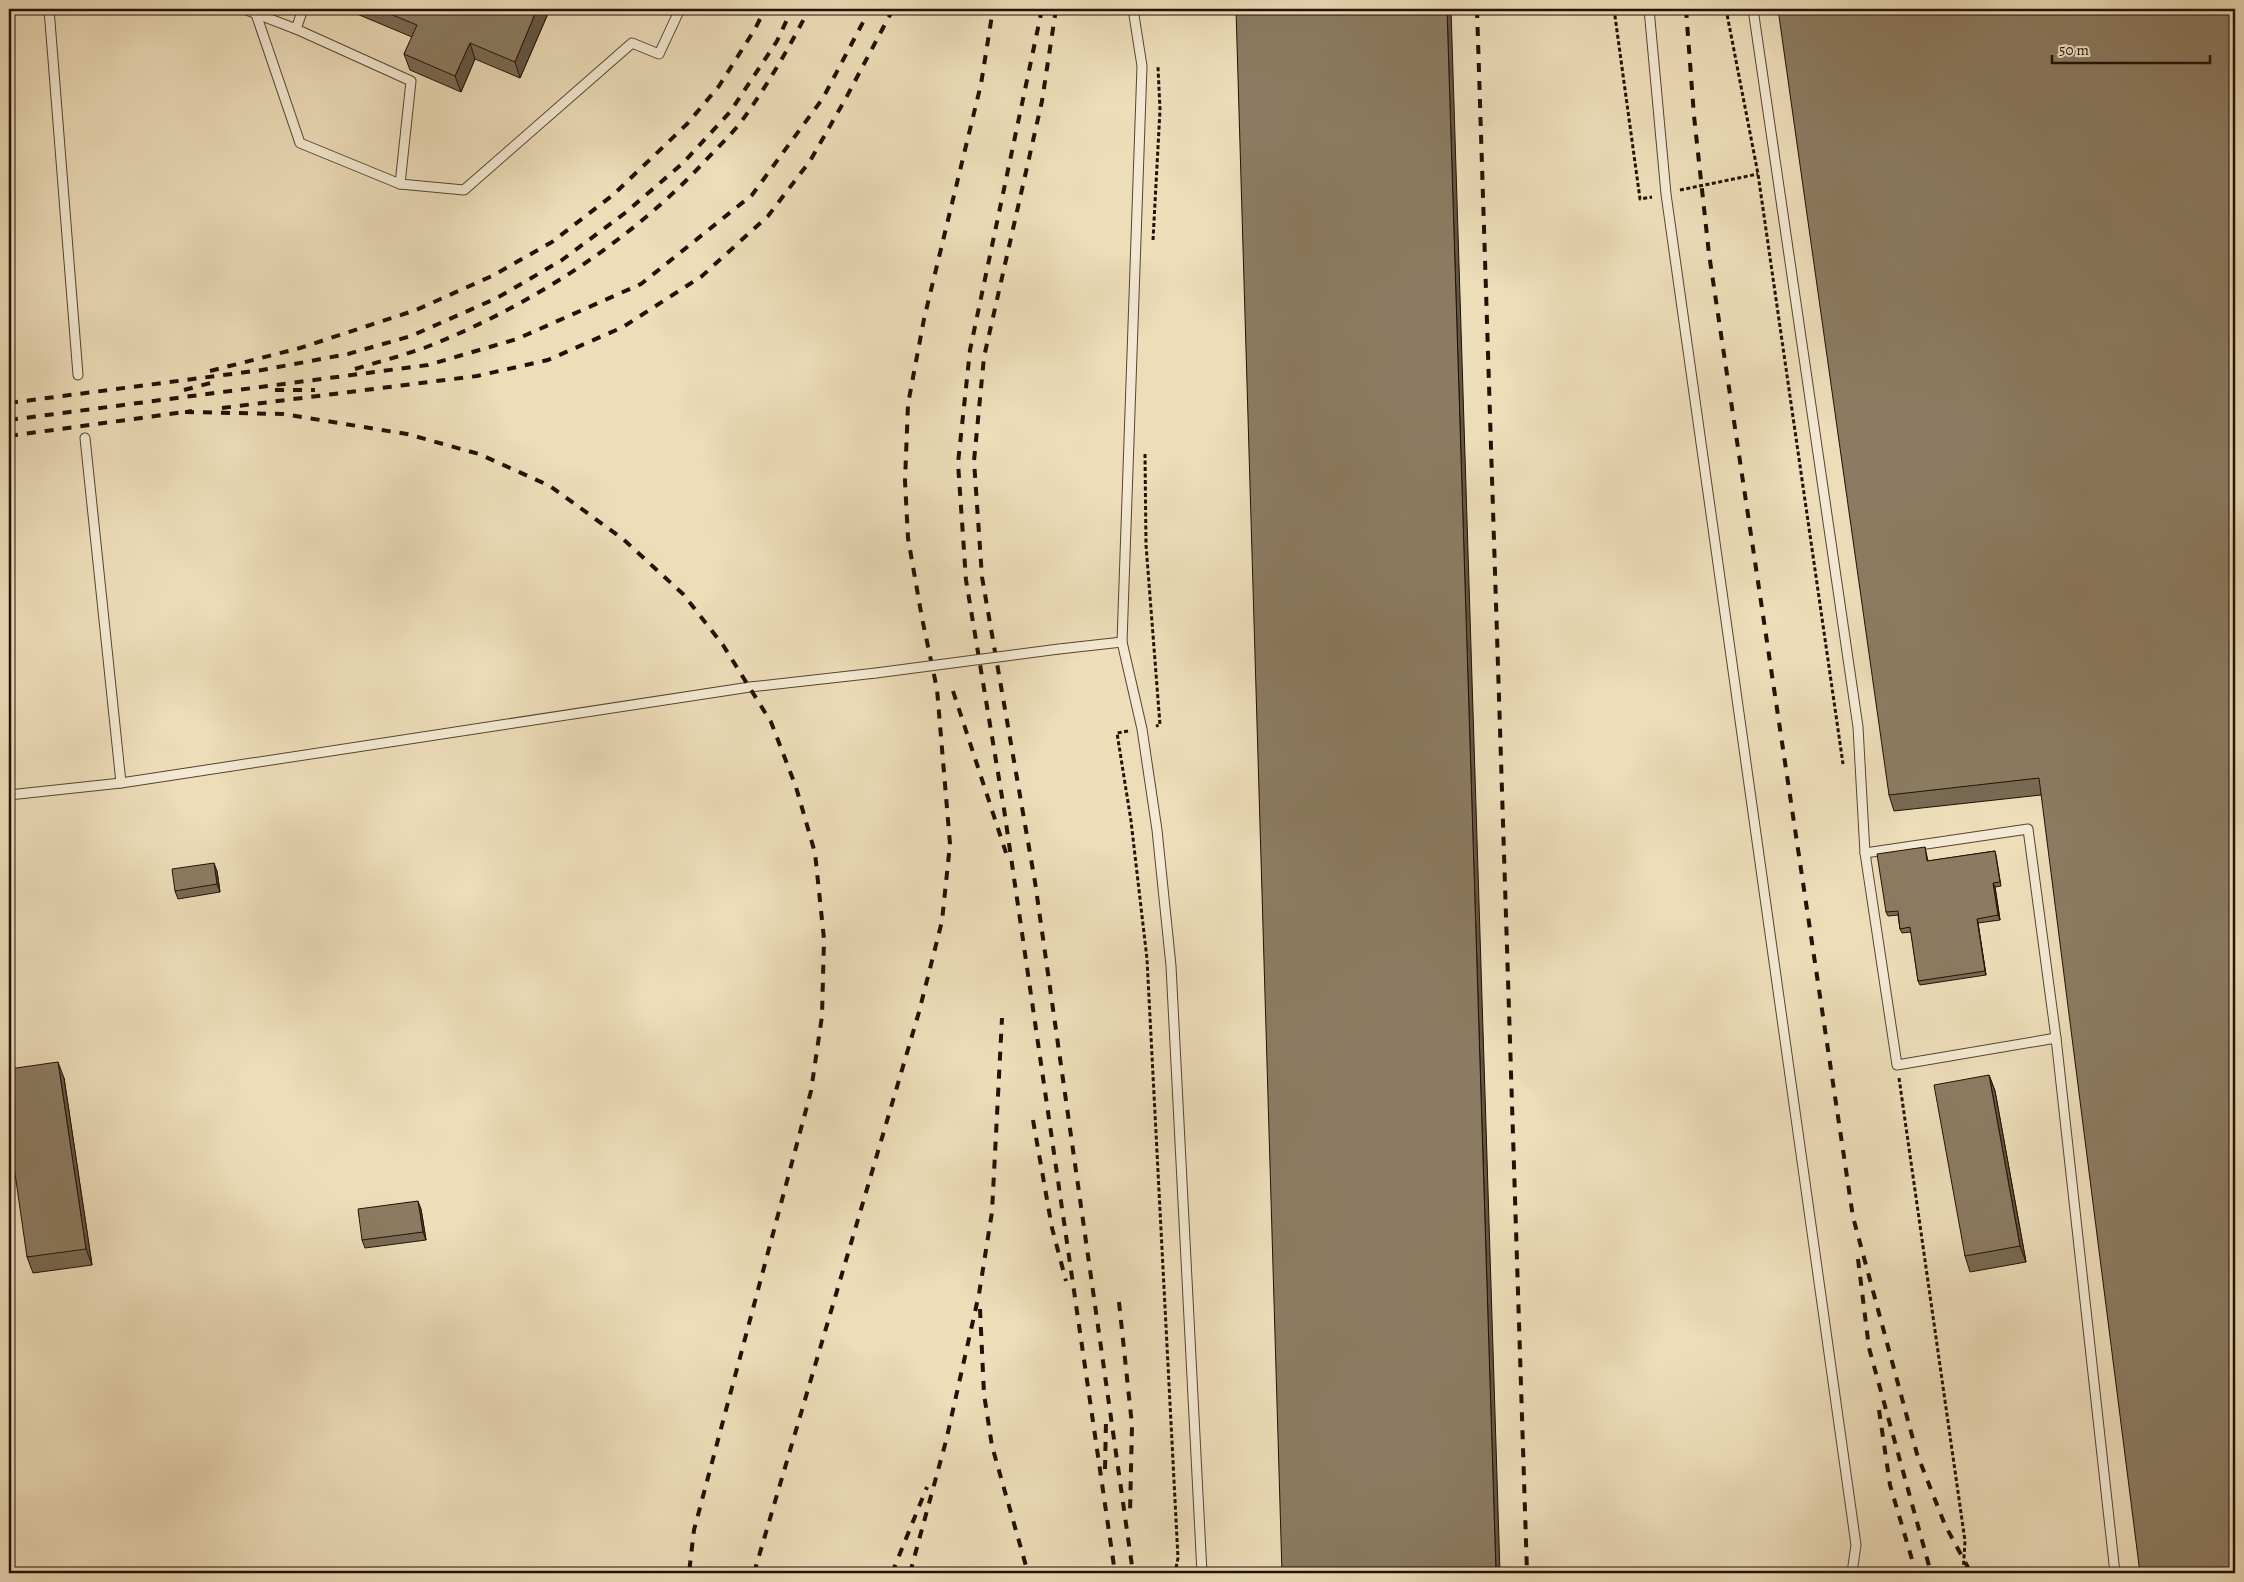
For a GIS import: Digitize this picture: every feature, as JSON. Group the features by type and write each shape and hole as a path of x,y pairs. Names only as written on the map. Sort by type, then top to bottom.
{"lane":[{"path":"49,9 78,375"},
{"path":"244,9 296,29 412,81 400,184"},
{"path":"296,29 303,9"},
{"path":"256,14 300,143 400,184 464,190 632,43 660,54 680,9"},
{"path":"1133,9 1142,66 1122,642 1142,729 1156,821 1171,966 1202,1573"},
{"path":"1649,9 1666,194 1856,1545 1852,1573"},
{"path":"1753,9 1858,727 1865,854 1897,1065 2056,1038"},
{"path":"84,438 121,783"},
{"path":"9,795 121,783 750,687 876,674 1122,642"},
{"path":"1865,854 2028,830 2056,1038 2115,1573"}],"path":[{"path":"1614,9 1640,199 1758,174"}],"building":[{"path":"378,9 537,9 515,62 470,43 455,76 404,54 417,25"},
{"path":"1236,9 1447,9 1496,1573 1282,1573"},
{"path":"1778,9 2235,9 2235,1573 2140,1573 2039,778 1889,795"},
{"path":"1925,847 1927,861 1995,851 2000,882 1993,883 1998,915 1977,919 1985,971 1918,981 1910,927 1900,929 1898,911 1886,912 1877,854"},
{"path":"214,863 217,884 175,891 172,869"},
{"path":"58,1062 86,1249 27,1257 9,1132 9,1069"},
{"path":"1989,1075 2020,1246 1965,1256 1934,1085"},
{"path":"418,1201 423,1232 362,1240 358,1209"}],"railway":[{"path":"210,371 300,348 416,310 492,276 552,242 613,195 687,124 719,86 755,29 765,9"},
{"path":"9,403 262,370 348,354 411,336 497,298 562,260 625,213 683,163 730,112 777,41 792,9"},
{"path":"355,369 424,348 463,332 501,313 575,270 644,219 676,191 741,122 777,67 809,9"},
{"path":"9,420 428,365 517,339 641,284 752,195 823,98 870,9"},
{"path":"222,408 477,376 548,360 623,327 702,276 768,216 810,161 893,9"},
{"path":"754,1573 919,1012 942,921 950,844 937,689 908,538 905,481 908,404 924,319 981,84 993,9"},
{"path":"1042,9 970,350 958,463 966,580 1004,809 1115,1573"},
{"path":"1056,9 1042,101 984,357 974,461 982,577 1035,882 1133,1573"},
{"path":"1477,9 1527,1573"},
{"path":"1686,9 1694,116 1709,254 1853,1217 1917,1454 1945,1525 1971,1573"},
{"path":"184,390 218,381"},
{"path":"275,390 315,390"},
{"path":"9,436 192,411"},
{"path":"185,412 283,414 407,434 479,454 550,486 623,539 683,594 723,645 771,722 796,787 815,853 824,939 822,1016 811,1091 694,1530 689,1573"},
{"path":"953,691 1006,853"},
{"path":"910,1573 946,1441 979,1294 992,1212 1002,1018"},
{"path":"1033,1120 1052,1228 1066,1281"},
{"path":"1858,1259 1869,1348 1931,1573"},
{"path":"1119,1302 1132,1425 1130,1513"},
{"path":"980,1309 984,1394 992,1446 1028,1573"},
{"path":"1879,1410 1890,1485 1916,1573"},
{"path":"1105,1469 1106,1421"},
{"path":"892,1573 927,1487"}]}
